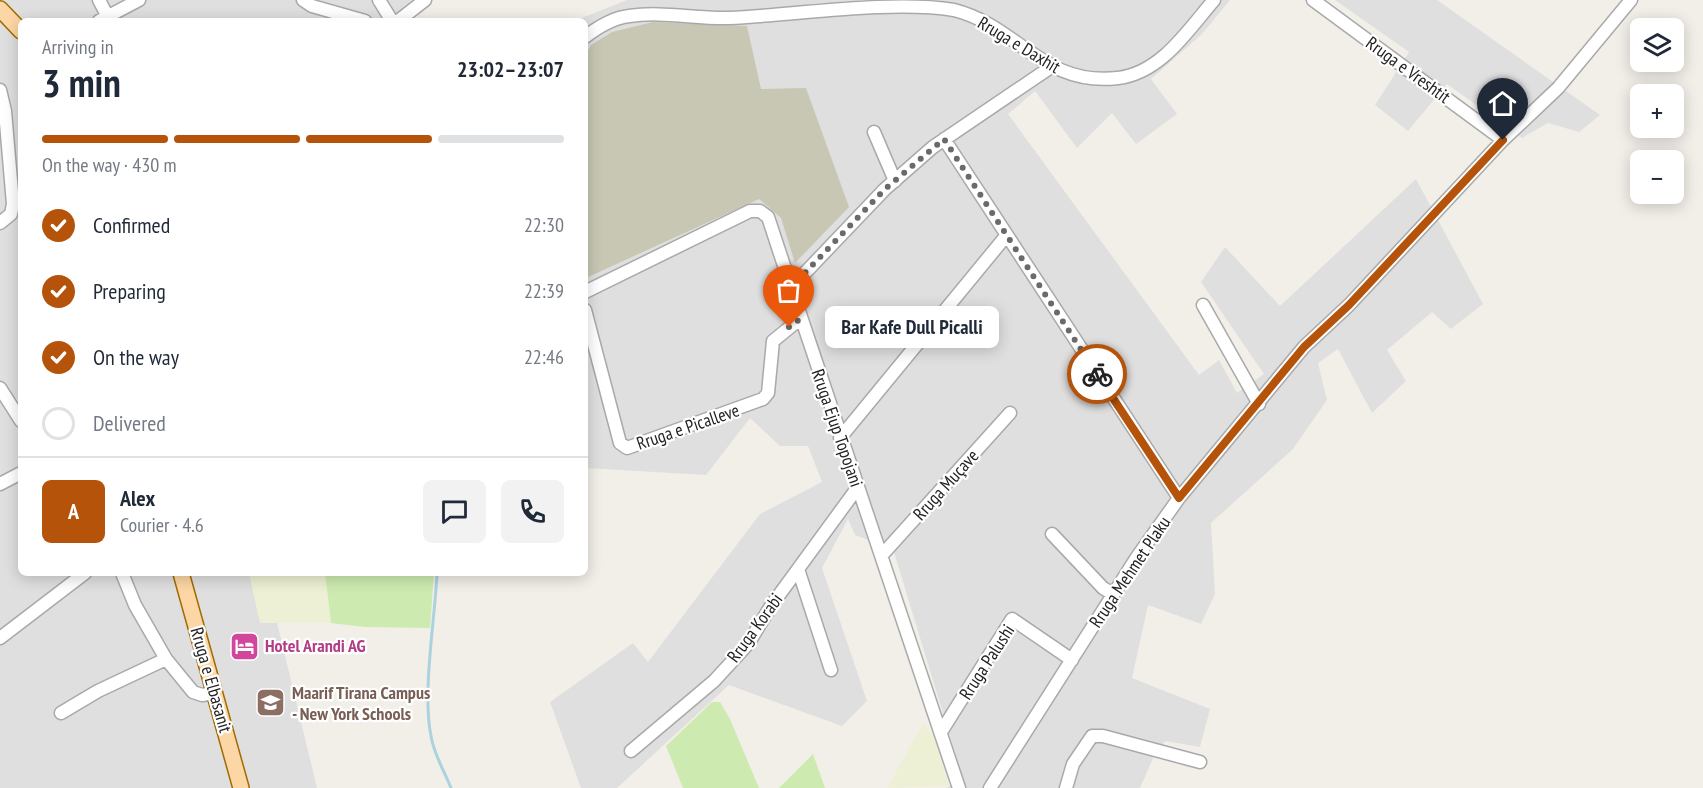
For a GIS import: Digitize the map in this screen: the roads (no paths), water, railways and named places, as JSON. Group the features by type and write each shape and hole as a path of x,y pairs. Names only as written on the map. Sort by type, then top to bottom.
{"main road":[{"path":"0,9 18,28"},
{"name":"Rruga e Elbasanit","path":"182,576 241,788"}],"street":[{"path":"99,0 106,18"},
{"path":"108,18 139,0"},
{"path":"303,0 312,6 354,18"},
{"path":"379,0 390,18"},
{"path":"402,18 424,0"},
{"name":"Rruga e Daxhit","path":"588,35 605,23 628,16 713,18 854,7 925,6 954,10 978,18 1051,67 1086,78 1119,78 1134,74 1169,52 1214,0"},
{"name":"Rruga e Vreshtit","path":"1313,0 1503,140"},
{"name":"Rruga Mehmet Plaku","path":"990,788 1113,594 1179,498 1260,404 1304,347 1349,305 1503,140 1558,88 1631,0"},
{"path":"793,293 802,276 895,181 944,139 1051,67"},
{"path":"0,90 5,111 13,204 11,214 0,223"},
{"path":"874,132 895,181"},
{"path":"944,139 1179,498"},
{"path":"588,291 750,211 760,211 768,217 793,293"},
{"path":"840,438 1006,236"},
{"name":"Rruga Ejup Topojani","path":"793,293 959,788"},
{"path":"1203,305 1260,404"},
{"name":"Rruga e Picalleve","path":"588,321 620,443 627,448 763,399 768,393 773,341 778,334 800,319"},
{"path":"0,388 18,416"},
{"name":"Rruga Muçave","path":"882,555 1010,413"},
{"path":"0,484 18,475"},
{"name":"Rruga Korabi","path":"631,751 714,681 748,644 771,606 858,487"},
{"path":"1052,534 1103,588 1113,594"},
{"path":"798,569 831,670"},
{"path":"0,638 81,576"},
{"path":"123,576 135,605 166,659 193,692 202,695 215,693"},
{"name":"Rruga Palushi","path":"941,732 1012,619 1071,660"},
{"path":"62,713 98,691 166,659"},
{"path":"1066,788 1070,772 1088,739 1097,735 1200,762"}],"waterway":[{"path":"437,576 428,677 429,718 434,750 451,788"}],"place":[{"name":"Bar Kafe Dull Picalli","path":"789,327"},
{"name":"Hotel Arandi AG","path":"244,646"},
{"name":"Maarif Tirana Campus - New York Schools","path":"271,703"}]}
